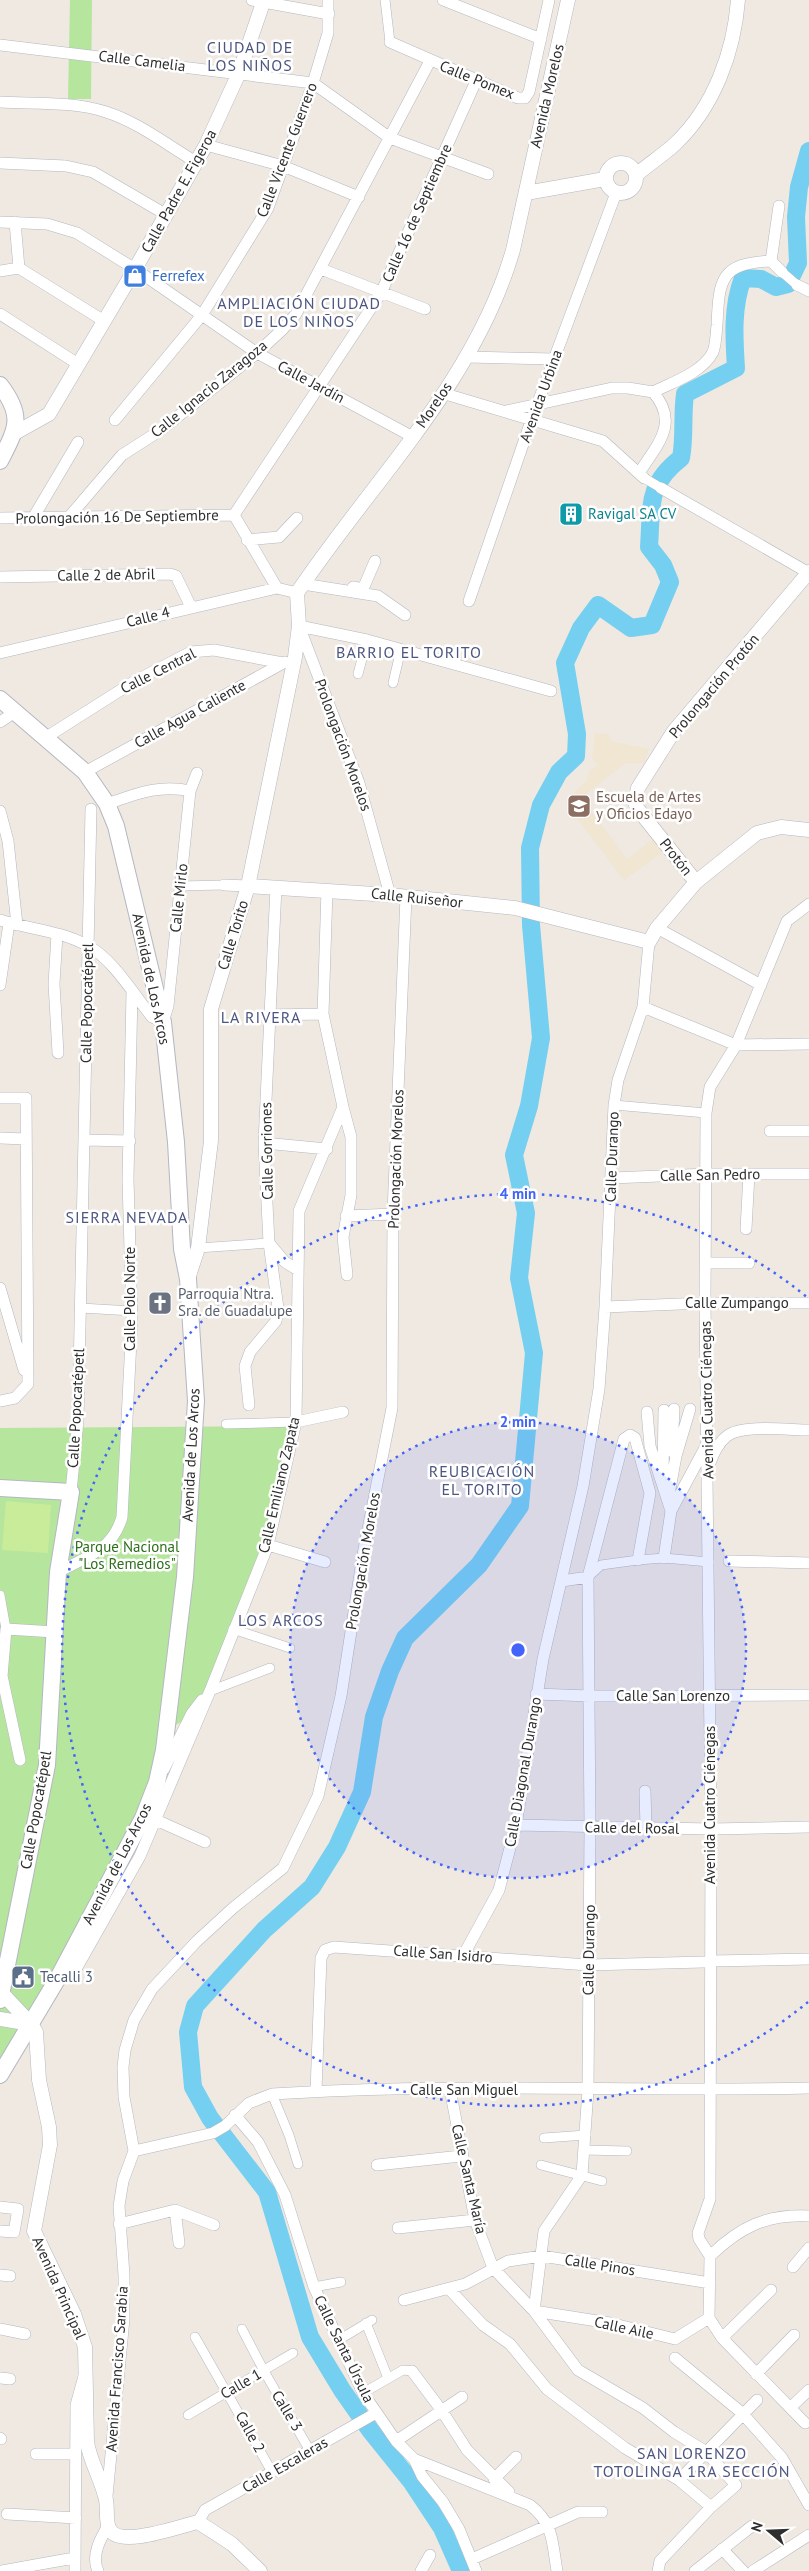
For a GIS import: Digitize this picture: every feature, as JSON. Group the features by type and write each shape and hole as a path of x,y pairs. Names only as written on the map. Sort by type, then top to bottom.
{"main road":[{"path":"0,385 13,402 16,416 15,433 0,461"},
{"name":"Avenida de Los Arcos","path":"0,699 85,772 107,804 123,850 163,1022 176,1142 182,1249 188,1279 196,1401 184,1577 164,1750 157,1782 143,1818 58,1978 0,2075"},
{"path":"0,1488 71,1492"},
{"name":"Calle Popocatépetl","path":"0,1994 47,1765 58,1572 71,1492"}],"street":[{"path":"260,0 329,14"},
{"name":"Calle Padre E. Figeroa","path":"15,433 49,414 206,145 239,73 260,0"},
{"name":"Calle Vicente Guerrero","path":"115,420 202,315 261,221 313,84 328,33 328,0"},
{"path":"385,0 390,42"},
{"path":"443,0 541,39 549,0"},
{"name":"Avenida Morelos","path":"526,193 568,0"},
{"path":"636,174 675,144 699,116 716,85 730,51 738,0"},
{"name":"Calle Pomex","path":"390,42 476,81 518,98 525,98 529,92 541,39"},
{"name":"Calle Camelia","path":"0,45 239,73 313,84 390,138 488,174"},
{"name":"Calle Ignacio Zaragoza","path":"69,517 122,455 161,430 257,353 284,329 296,314 430,61"},
{"name":"Calle 16 de Septiembre","path":"234,516 318,386 382,293 476,81"},
{"path":"0,102 71,106 105,112 121,118 196,162"},
{"path":"206,145 283,166 359,197"},
{"path":"0,163 66,166 94,172 165,214"},
{"path":"616,163 630,165 636,174 635,184 629,191 616,193 610,190 605,179 606,172 616,163"},
{"path":"526,193 605,179"},
{"name":"Morelos","path":"302,584 413,437 466,358 492,308 504,279 526,193"},
{"name":"Avenida Urbina","path":"469,600 530,420 616,193"},
{"path":"771,261 779,206"},
{"name":"Calle Jardín","path":"0,222 47,224 67,229 135,269 257,353 413,437"},
{"path":"15,222 19,268"},
{"path":"771,261 797,285 809,291"},
{"path":"506,411 612,388 628,388 653,392 697,370 713,351 720,289 724,278 732,268 743,264 771,261"},
{"path":"0,271 19,268 104,321"},
{"path":"321,269 425,309"},
{"path":"0,314 78,364"},
{"path":"466,358 554,359"},
{"path":"642,476 667,422 666,411 653,392"},
{"path":"442,393 602,441 642,476 809,573"},
{"path":"33,518 78,442"},
{"path":"234,516 277,588"},
{"name":"Prolongación 16 De Septiembre","path":"0,518 234,516"},
{"path":"247,540 279,537 297,518"},
{"path":"302,584 362,589 375,561"},
{"name":"Prolongación Protón","path":"637,808 635,802 638,788 674,731 809,573"},
{"name":"Calle 2 de Abril","path":"0,577 170,574 176,576 180,581 191,607"},
{"path":"302,584 378,596 405,615"},
{"name":"Calle 4","path":"0,653 191,607 302,584"},
{"name":"Calle Torito","path":"188,1279 198,1248 211,1141 211,1009 248,886 289,660 299,626 302,584"},
{"path":"299,626 367,640 551,691"},
{"name":"Prolongación Morelos","path":"299,626 359,783 390,895"},
{"path":"358,674 367,640"},
{"name":"Calle Central","path":"45,738 135,681 191,652 214,650 289,660"},
{"path":"393,683 402,650"},
{"name":"Calle Agua Caliente","path":"85,772 289,660"},
{"path":"0,722 15,712"},
{"name":"Calle Mirlo","path":"163,1022 168,1006 190,791 197,773"},
{"path":"107,804 156,789 177,788 190,791"},
{"name":"Protón","path":"637,808 696,882"},
{"name":"Calle Popocatépetl","path":"71,1492 78,1420 89,946 90,809"},
{"path":"0,811 8,841 9,923 0,985"},
{"name":"Calle Durango","path":"562,1581 583,1486 599,1389 612,1178 614,1105 618,1080 643,1008 650,942 657,928 696,882 758,833 781,827 809,830"},
{"name":"Calle Ruiseñor","path":"180,886 224,885 327,890 406,896 515,908 650,942"},
{"name":"Calle Gorriones","path":"249,1405 246,1366 250,1352 276,1321 278,1308 269,1243 264,1143 276,887"},
{"path":"327,890 323,1014 351,1137 351,1195 343,1237 347,1275"},
{"name":"Prolongación Morelos","path":"134,2151 124,2096 123,2067 124,2050 134,2020 152,1989 197,1941 233,1908 283,1868 318,1796 341,1696 363,1554 392,1408 393,1214 406,896"},
{"name":"Avenida Cuatro Ciénegas","path":"710,2256 699,2239 698,2233 710,2199 710,1992 708,1961 711,1829 709,1467 705,1303 706,1113 710,1087 736,1044 787,921 809,904"},
{"path":"9,923 57,934 89,946 105,959 152,1017 163,1022"},
{"path":"657,928 761,985"},
{"path":"57,934 54,984 58,1053"},
{"name":"Calle Polo Norte","path":"58,1572 110,1543 118,1532 122,1517 132,1311 128,1179 132,992"},
{"path":"643,1008 736,1044 809,1044"},
{"path":"269,1015 323,1014"},
{"path":"0,1098 26,1098 28,1384 15,1398 0,1401"},
{"path":"614,1105 706,1113"},
{"name":"Calle Emiliano Zapata","path":"58,1978 76,1969 140,1856 210,1691 233,1629 268,1545 296,1422 299,1211 327,1149 343,1107"},
{"path":"770,1131 809,1131"},
{"path":"0,1138 26,1140"},
{"path":"85,1140 130,1141"},
{"path":"264,1143 327,1149"},
{"name":"Calle San Pedro","path":"612,1178 707,1174 809,1174"},
{"path":"746,1229 749,1174"},
{"path":"346,1216 393,1214"},
{"path":"198,1248 269,1243 285,1262 298,1270"},
{"path":"706,1263 749,1263"},
{"path":"0,1288 28,1384"},
{"name":"Calle Zumpango","path":"605,1307 705,1303 809,1303"},
{"path":"81,1308 132,1311"},
{"path":"664,1558 676,1456 690,1409"},
{"path":"664,1489 669,1410 672,1449 676,1456"},
{"path":"226,1424 296,1422 343,1412"},
{"path":"647,1412 650,1446 669,1506"},
{"path":"709,1467 717,1447 728,1435 742,1430 809,1430"},
{"name":"Calle Durango","path":"534,2311 544,2231 582,2175 588,2090 590,1696 588,1578 624,1439 630,1435 635,1438 650,1493 638,1560"},
{"path":"669,1506 708,1443"},
{"path":"268,1545 325,1562"},
{"path":"562,1581 588,1578 601,1565 638,1560 664,1558 709,1562"},
{"path":"729,1561 809,1563"},
{"name":"Calle Diagonal Durango","path":"463,1956 499,1890 516,1825 536,1694 562,1581"},
{"path":"0,1594 6,1629 2,1676 20,1760"},
{"path":"6,1629 54,1632"},
{"path":"233,1629 290,1648"},
{"path":"210,1691 270,1668"},
{"name":"Calle Emiliano Zapata","path":"157,1782 192,1713 210,1691"},
{"name":"Calle San Lorenzo","path":"536,1694 590,1696 809,1695"},
{"path":"645,1791 646,1828"},
{"path":"156,1820 205,1842"},
{"name":"Calle del Rosal","path":"516,1825 711,1829 809,1827"},
{"name":"Calle San Isidro","path":"316,2091 321,1958 326,1950 334,1946 588,1965 809,1959"},
{"name":"Avenida Principal","path":"0,1994 31,2024 38,2044 39,2080 49,2127 50,2145 34,2231 80,2330 86,2370 87,2442 89,2454 106,2500 108,2526"},
{"path":"0,2019 31,2024"},
{"name":"Calle San Miguel","path":"134,2151 213,2133 225,2126 249,2103 272,2094 316,2091 450,2089 710,2090 809,2088"},
{"name":"Calle Santa María","path":"450,2089 461,2156 475,2220 493,2268"},
{"path":"272,2094 289,2135 298,2164"},
{"name":"Calle Santa Úrsula","path":"235,2115 258,2142 285,2195 314,2288 363,2393 366,2418 396,2441 414,2459 422,2476 443,2502 459,2529 476,2571"},
{"path":"544,2138 586,2135"},
{"path":"584,2150 627,2151"},
{"name":"Avenida Francisco Sarabia","path":"106,2500 124,2319 124,2275 119,2224 123,2181 134,2151"},
{"path":"377,2165 461,2156"},
{"path":"541,2165 602,2181"},
{"path":"0,2207 18,2209 14,2232 0,2231"},
{"path":"119,2224 174,2210 214,2225"},
{"path":"174,2210 179,2243"},
{"path":"805,2422 722,2338 709,2318 710,2256 729,2237 756,2222 809,2216"},
{"path":"398,2228 475,2220"},
{"path":"793,2267 809,2248"},
{"name":"Calle Pinos","path":"404,2300 465,2284 508,2261 542,2256 710,2283"},
{"path":"493,2268 534,2311 578,2370 643,2408 674,2432 705,2451 736,2485 711,2507 660,2561 658,2571"},
{"path":"314,2288 341,2282"},
{"path":"449,2289 483,2325 510,2344 547,2389 625,2448 679,2480 711,2507"},
{"path":"722,2338 771,2290"},
{"name":"Calle Aile","path":"534,2311 610,2323 675,2339 709,2318"},
{"name":"Calle Santa Úrsula","path":"337,2340 369,2322 385,2380"},
{"path":"0,2329 24,2334"},
{"name":"Calle 3","path":"242,2330 310,2451"},
{"path":"756,2374 794,2335"},
{"name":"Calle 2","path":"194,2337 227,2391 272,2472"},
{"name":"Calle 1","path":"188,2415 293,2353"},
{"path":"675,2358 742,2414 782,2458 809,2505"},
{"path":"75,2571 76,2405 79,2388 86,2370"},
{"path":"363,2393 403,2370 412,2371 442,2411 467,2450 513,2496"},
{"path":"791,2407 809,2390"},
{"path":"396,2441 462,2397"},
{"path":"679,2480 705,2451 757,2400"},
{"name":"Calle Escaleras","path":"198,2522 206,2510 366,2418"},
{"path":"36,2454 75,2454"},
{"path":"494,2479 516,2457"},
{"path":"414,2459 513,2496 530,2505 543,2516 548,2524 557,2571"},
{"path":"472,2559 578,2512 602,2512"},
{"path":"7,2514 76,2518"},
{"path":"108,2526 111,2532 125,2539 198,2522 232,2544 260,2571"},
{"path":"98,2571 95,2566 96,2551 108,2526"},
{"path":"695,2571 752,2526"},
{"path":"753,2571 809,2534"},
{"path":"722,2549 743,2571"},
{"path":"421,2571 430,2555"},
{"path":"2,2571 74,2558"}],"shaded area":[{"name":"Escuela de Artes y Oficios Edayo","path":"595,733 609,734 610,741 649,749 644,763 625,763 581,798 627,859 653,839 662,853 624,880 571,810 570,802 574,794 587,780 589,771 598,765 592,759"}],"green space":[{"path":"70,0 92,0 91,99 68,99"},
{"name":"Parque Nacional \"Los Remedios\"","path":"293,1426 245,1610 199,1712 165,1731 133,1833 53,1978 0,2060 0,1428"},
{"path":"6,1501 51,1505 48,1553 2,1550"}],"waterway":[{"path":"461,2571 442,2528 411,2481 370,2430 342,2390 310,2337 267,2192 210,2118 193,2087 188,2032 195,2006 264,1930 312,1887 337,1847 362,1792 374,1717 390,1671 405,1638 479,1565 520,1506 534,1353 519,1278 526,1213 514,1155 529,1106 541,1038 531,925 530,848 541,805 559,772 576,756 577,734 565,663 581,628 598,605 631,628 652,625 670,582 663,565 649,547 651,508 656,487 670,468 681,458 685,394 736,368 735,311 743,278 761,279 776,287 788,284 798,263 796,217 799,187 809,151"}],"place":[{"name":"Ferrefex","path":"135,276"},
{"name":"Ravigal SA CV","path":"571,514"},
{"name":"Escuela de Artes y Oficios Edayo","path":"579,806"},
{"name":"Parroquia Ntra. Sra. de Guadalupe","path":"160,1303"},
{"name":"Tecalli 3","path":"23,1977"}],"district":[{"name":"CIUDAD DE LOS NIÑOS","path":"250,56"},
{"name":"AMPLIACIÓN CIUDAD DE LOS NIÑOS","path":"299,312"},
{"name":"BARRIO EL TORITO","path":"409,652"},
{"name":"LA RIVERA","path":"261,1017"},
{"name":"SIERRA NEVADA","path":"127,1217"},
{"name":"REUBICACIÓN EL TORITO","path":"482,1480"},
{"name":"LOS ARCOS","path":"281,1620"},
{"name":"SAN LORENZO TOTOLINGA 1RA SECCIÓN","path":"692,2462"}]}
